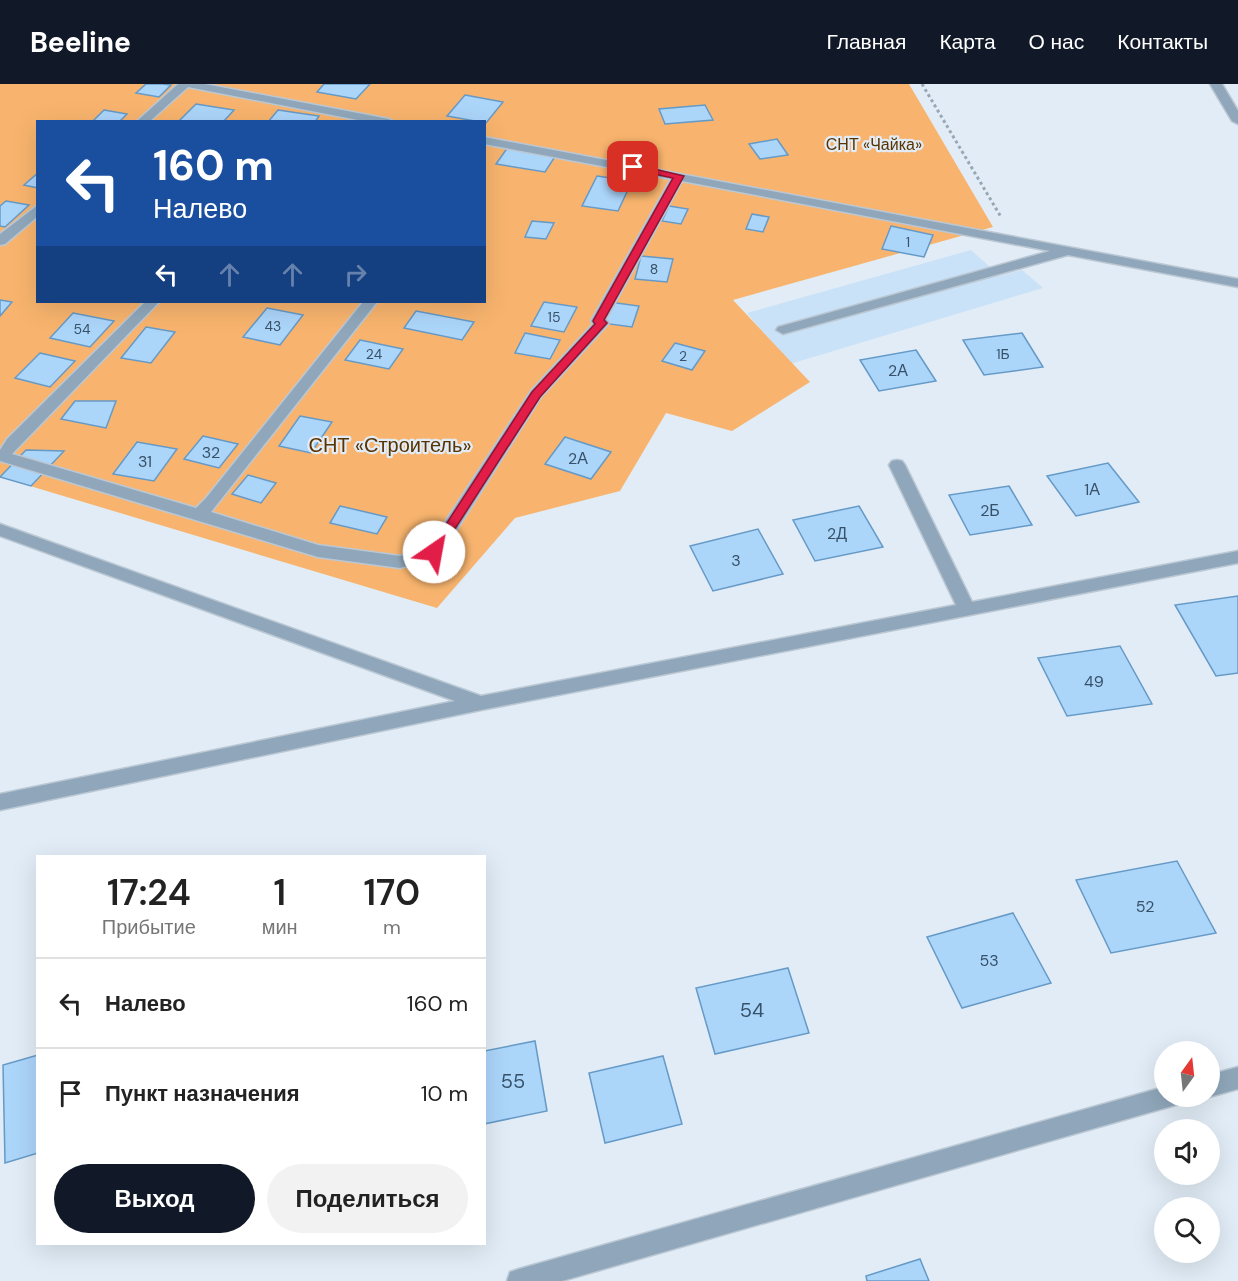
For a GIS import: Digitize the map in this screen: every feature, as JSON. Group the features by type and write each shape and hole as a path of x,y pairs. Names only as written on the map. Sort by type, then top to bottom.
{"street":[{"path":"143,120 186,84 379,120"},
{"path":"1216,84 1238,121"},
{"path":"331,120 338,112"},
{"path":"490,141 1238,283"},
{"path":"151,303 12,442 1,457 318,551 400,562 434,552 536,394 602,323 598,321 679,176"},
{"path":"0,241 36,211"},
{"path":"783,330 1070,250"},
{"path":"199,514 212,502 369,303"},
{"path":"897,465 967,609"},
{"path":"0,530 481,703"},
{"path":"0,802 481,703 1238,557"},
{"path":"1220,1083 1238,1078"},
{"path":"519,1281 1154,1101"}],"path":[{"path":"922,84 1014,239"}],"shaded area":[{"path":"971,250 1000,276 1022,270 1043,288 790,364 747,313"}],"green space":[{"name":"СНТ «Строитель»","path":"0,84 909,84 993,227 733,300 810,382 732,431 666,413 620,491 515,518 437,608 0,477"}],"building":[{"path":"146,84 171,85 159,97 136,93"},
{"path":"324,84 370,84 356,99 317,92"},
{"path":"465,95 503,102 486,123 486,120 447,116"},
{"path":"196,104 234,110 225,120 180,120"},
{"path":"705,105 713,120 665,124 659,109"},
{"path":"104,110 127,114 121,120 94,120"},
{"path":"278,110 319,116 316,120 270,120"},
{"path":"777,139 788,155 760,159 749,144"},
{"path":"508,147 556,155 545,172 496,164"},
{"path":"36,175 36,188 24,185"},
{"path":"597,176 632,181 618,211 582,206"},
{"path":"6,201 29,205 5,227 0,226 0,206"},
{"path":"669,206 688,209 681,224 662,221"},
{"path":"752,214 769,217 763,232 746,229"},
{"path":"532,221 554,223 546,239 525,237"},
{"path":"891,226 933,235 924,257 882,249"},
{"path":"641,256 673,259 667,282 635,279"},
{"path":"0,300 12,302 0,316"},
{"path":"544,302 577,307 564,332 531,326"},
{"path":"609,302 639,306 632,327 602,323"},
{"path":"267,308 303,315 280,345 243,337"},
{"path":"416,311 474,322 462,340 404,328"},
{"path":"73,313 114,321 90,347 50,338"},
{"path":"146,327 175,332 151,363 121,358"},
{"path":"525,333 560,340 550,359 515,353"},
{"path":"1022,333 1043,367 984,375 963,340"},
{"path":"360,340 403,349 389,369 345,360"},
{"path":"675,343 705,351 692,370 662,361"},
{"path":"916,350 936,381 879,391 860,360"},
{"path":"40,353 75,361 50,387 15,378"},
{"path":"75,401 116,401 106,428 61,419"},
{"path":"300,416 332,422 311,453 279,446"},
{"path":"203,436 238,444 219,468 184,459"},
{"path":"565,437 611,452 591,479 545,464"},
{"path":"137,442 177,449 154,481 113,474"},
{"path":"26,450 64,451 31,486 0,477"},
{"path":"1108,463 1139,502 1076,516 1047,476"},
{"path":"248,475 276,483 261,503 232,494"},
{"path":"1009,486 1032,525 970,535 949,495"},
{"path":"340,506 387,517 377,534 330,523"},
{"path":"859,506 883,547 815,561 793,520"},
{"path":"758,529 783,574 713,591 690,546"},
{"path":"1238,596 1238,673 1216,676 1175,605"},
{"path":"1120,646 1152,704 1067,716 1038,658"},
{"path":"1177,861 1216,933 1111,953 1076,880"},
{"path":"1013,913 1051,983 962,1008 927,937"},
{"path":"788,968 809,1033 715,1054 696,988"},
{"path":"535,1041 547,1111 486,1124 486,1051"},
{"path":"36,1056 36,1154 5,1163 3,1065"},
{"path":"663,1056 682,1124 605,1143 589,1073"},
{"path":"920,1259 929,1281 867,1281 866,1276"}],"route":[{"path":"434,552 536,394 602,323 598,321 679,176 633,167"}],"park label":[{"name":"СНТ «Чайка»","path":"874,144"}]}
